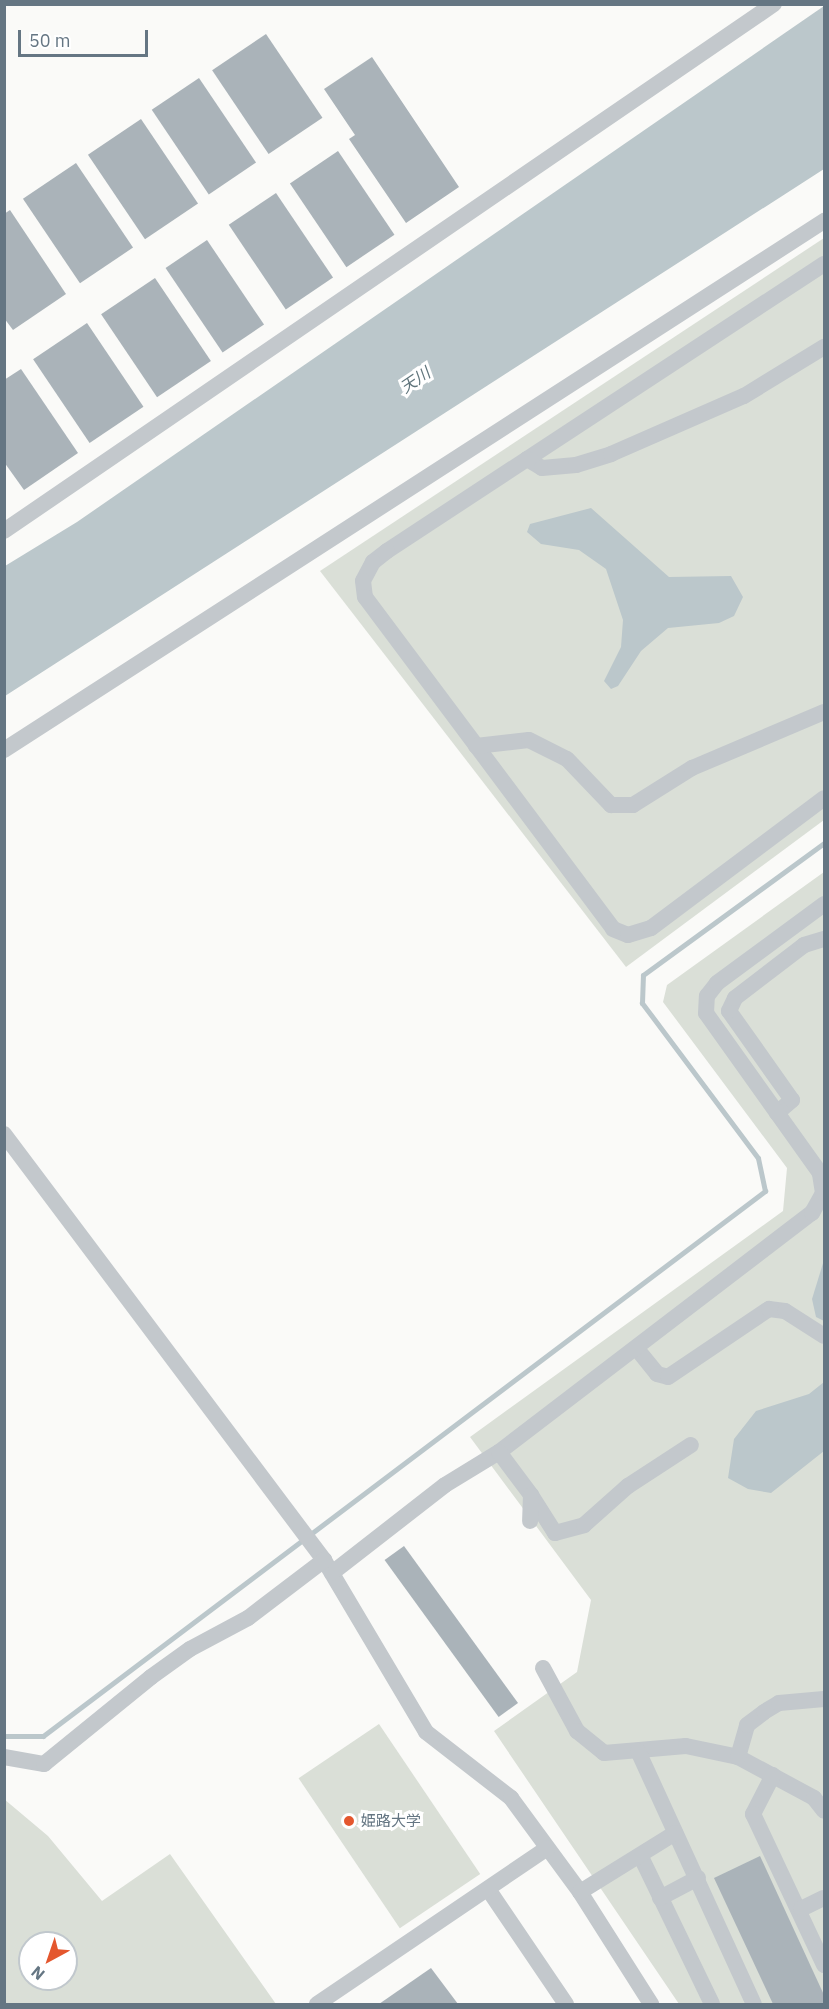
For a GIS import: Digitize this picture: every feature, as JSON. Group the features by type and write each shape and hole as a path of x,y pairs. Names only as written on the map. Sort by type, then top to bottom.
{"street":[{"path":"4,531 774,4"},
{"path":"4,750 825,221"},
{"path":"825,264 373,562 363,581 365,597 600,916 612,929 628,934 651,928 825,798"},
{"path":"526,459 542,468 576,465 611,454 744,396 825,347"},
{"path":"476,746 529,740 567,759 612,805 633,805 692,768 825,712"},
{"path":"4,1757 44,1764 190,1649 248,1618 445,1485 499,1452 812,1213 823,1193 819,1173 706,1013 707,996 717,983 825,904"},
{"path":"777,1113 792,1100 729,1011 735,998 804,945 825,939"},
{"path":"4,1134 328,1566 426,1732 511,1798 580,1892 651,2004"},
{"path":"637,1348 657,1374 668,1377 769,1309 785,1311 825,1336"},
{"path":"499,1452 531,1495 555,1533 584,1525 628,1486 691,1445"},
{"path":"530,1521 531,1495"},
{"path":"543,1668 576,1731 604,1753 686,1746 738,1757 821,1800"},
{"path":"738,1757 747,1725 764,1712 779,1703 825,1699"},
{"path":"638,1751 754,2004"},
{"path":"773,1775 753,1814 801,1909 825,1965"},
{"path":"580,1892 641,1857 675,1833"},
{"path":"317,2004 547,1848"},
{"path":"641,1857 712,2004"},
{"path":"660,1898 698,1878"},
{"path":"488,1889 566,2004"},
{"path":"801,1909 825,1898"}],"shaded area":[{"path":"824,238 824,820 626,967 320,571"},
{"path":"824,872 824,2004 679,2004 494,1731 577,1672 591,1600 470,1437 783,1211 787,1168 663,1002 667,985"},
{"path":"379,1724 480,1874 400,1928 299,1778"},
{"path":"4,1799 48,1836 102,1901 170,1854 276,2004 5,2004"}],"water":[{"name":"天川","path":"824,6 824,169 5,696 5,566 77,522"},
{"path":"591,508 669,577 731,576 743,597 734,616 719,623 668,628 641,651 618,686 611,689 604,681 621,647 623,620 606,569 579,550 541,544 527,532 530,524"},
{"path":"824,1260 824,1321 816,1317 812,1299"},
{"path":"824,1382 824,1451 771,1493 748,1489 728,1478 734,1439 756,1411 809,1394"}],"building":[{"path":"266,34 322,118 269,154 212,70"},
{"path":"372,57 459,187 406,223 349,139 355,135 324,89"},
{"path":"199,78 256,163 209,194 152,110"},
{"path":"141,119 198,204 145,239 88,155"},
{"path":"338,151 394,235 346,267 290,183"},
{"path":"76,163 133,248 80,283 23,199"},
{"path":"276,193 333,278 286,309 229,225"},
{"path":"10,210 66,294 13,330 4,318 4,214"},
{"path":"207,240 264,325 223,353 166,268"},
{"path":"155,278 211,361 157,397 101,314"},
{"path":"87,323 143,407 90,443 33,359"},
{"path":"21,369 78,453 24,490 4,462 4,380"},
{"path":"404,1546 518,1703 499,1717 385,1560"},
{"path":"760,1856 824,1995 824,2004 773,2004 714,1878"},
{"path":"431,1968 458,2004 379,2004"}],"waterway":[{"path":"4,1736 43,1736 765,1191 758,1158 642,1003 643,975 824,843"}],"place":[{"name":"姫路大学","path":"349,1821"}]}
